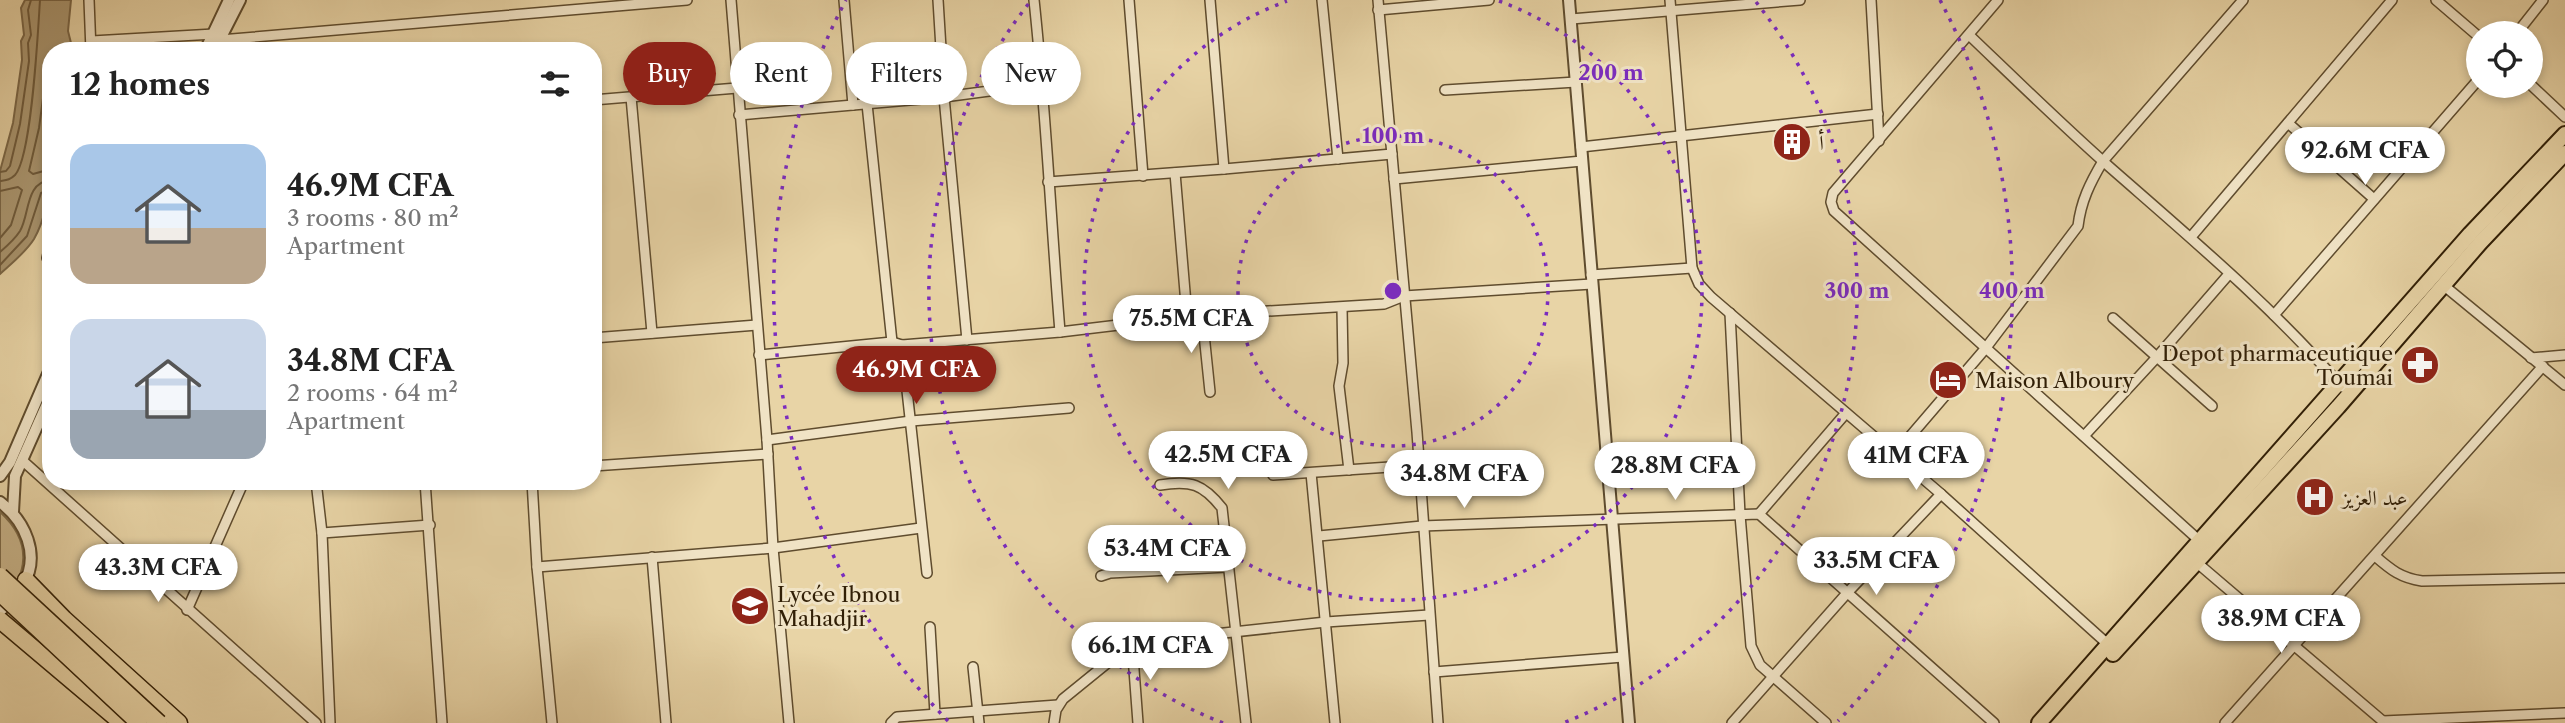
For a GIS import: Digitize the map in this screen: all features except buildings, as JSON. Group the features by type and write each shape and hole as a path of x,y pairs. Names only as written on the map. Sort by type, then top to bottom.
{"highway":[{"path":"0,576 159,723"},
{"path":"26,580 179,723"},
{"path":"0,593 139,723"},
{"path":"0,620 122,723"}],"main road":[{"path":"2039,723 2193,559 2565,134"},
{"path":"2437,281 2565,153"},
{"path":"2052,723 2112,648"}],"street":[{"path":"89,0 91,42"},
{"path":"216,42 229,0"},
{"path":"213,42 240,0"},
{"path":"147,42 687,0"},
{"path":"731,0 734,42"},
{"path":"844,0 848,42"},
{"path":"938,0 941,42"},
{"path":"1034,0 1038,42"},
{"path":"1129,0 1143,176"},
{"path":"1210,0 1224,169"},
{"path":"1322,0 1338,159"},
{"path":"1438,723 1419,465 1378,5 1489,0"},
{"path":"1569,0 1629,723"},
{"path":"1670,0 1692,268 1699,284 1941,494 2112,648"},
{"path":"1571,19 1800,0"},
{"path":"1871,0 1879,141"},
{"path":"1998,0 1833,193 1831,202 1834,211 2205,545"},
{"path":"1895,454 1985,349 2078,226 2080,207 2087,188 2103,161 2243,0"},
{"path":"2190,237 2392,0"},
{"path":"2436,0 2466,26"},
{"path":"2526,21 2543,0"},
{"path":"1969,35 2103,161 2274,315 2344,389"},
{"path":"1445,90 1576,82"},
{"path":"2274,315 2466,94"},
{"path":"2543,96 2565,117"},
{"path":"602,99 623,98"},
{"path":"632,105 652,333"},
{"path":"738,105 789,723"},
{"path":"739,115 853,105"},
{"path":"867,105 897,343 911,421 927,573"},
{"path":"945,105 967,340"},
{"path":"1044,105 1060,332"},
{"path":"1581,147 1878,114"},
{"path":"2288,123 2374,200"},
{"path":"1048,181 1143,176 1392,153"},
{"path":"1394,179 1582,161"},
{"path":"1175,173 1187,316"},
{"path":"759,355 1060,332 1187,316 1342,308 1384,304 1404,296 1591,280 1692,268"},
{"path":"2084,436 2229,274"},
{"path":"2437,281 2565,385"},
{"path":"1342,308 1343,363 1339,386 1349,470"},
{"path":"1730,313 1740,515 1751,646 1760,665 1826,723"},
{"path":"1202,315 1210,391"},
{"path":"2113,318 2212,406"},
{"path":"602,337 757,325"},
{"path":"602,337 757,325"},
{"path":"2531,358 2565,355"},
{"path":"2225,723 2543,366"},
{"path":"0,476 10,461 42,388"},
{"path":"767,440 911,421 1069,408"},
{"path":"1759,514 1846,413"},
{"path":"13,512 15,476 42,416"},
{"path":"602,465 768,454"},
{"path":"23,461 42,478"},
{"path":"1273,475 1419,465"},
{"path":"1311,473 1335,723"},
{"path":"1160,485 1191,483 1209,492 1223,508 1227,566 1246,723"},
{"path":"55,490 316,723"},
{"path":"187,610 240,490"},
{"path":"317,490 322,533 330,723"},
{"path":"426,490 442,723"},
{"path":"533,490 552,723"},
{"path":"1732,723 1848,592 1941,494"},
{"path":"0,502 13,512 30,544 26,580 18,595 0,611"},
{"path":"1319,537 1422,526 1759,514 1994,723"},
{"path":"322,533 430,525"},
{"path":"537,567 773,548 921,528"},
{"path":"2375,556 2394,573 2414,580 2565,578"},
{"path":"652,557 666,723"},
{"path":"2193,559 2384,722 2565,713"},
{"path":"1101,576 1110,573 1227,566"},
{"path":"891,723 897,718 1058,705 1132,643 1326,622 1429,615"},
{"path":"930,627 935,714"},
{"path":"1132,643 1138,723"},
{"path":"1434,672 1623,657"},
{"path":"973,667 979,723"},
{"path":"1054,723 1058,705"}],"shaded area":[{"path":"0,512 18,535 23,558 17,581 0,604"}],"water":[{"path":"25,0 71,0 68,31 71,42 42,42 42,220 31,244 0,274 0,171 13,123 22,60 21,41 24,35 21,8"}],"place":[{"name":"أ","path":"1792,142"},
{"name":"Depot pharmaceutique Toumai","path":"2420,365"},
{"name":"Maison Alboury","path":"1948,380"},
{"name":"عبد العزيز","path":"2315,497"},
{"name":"Lycée Ibnou Mahadjir","path":"750,606"}]}
